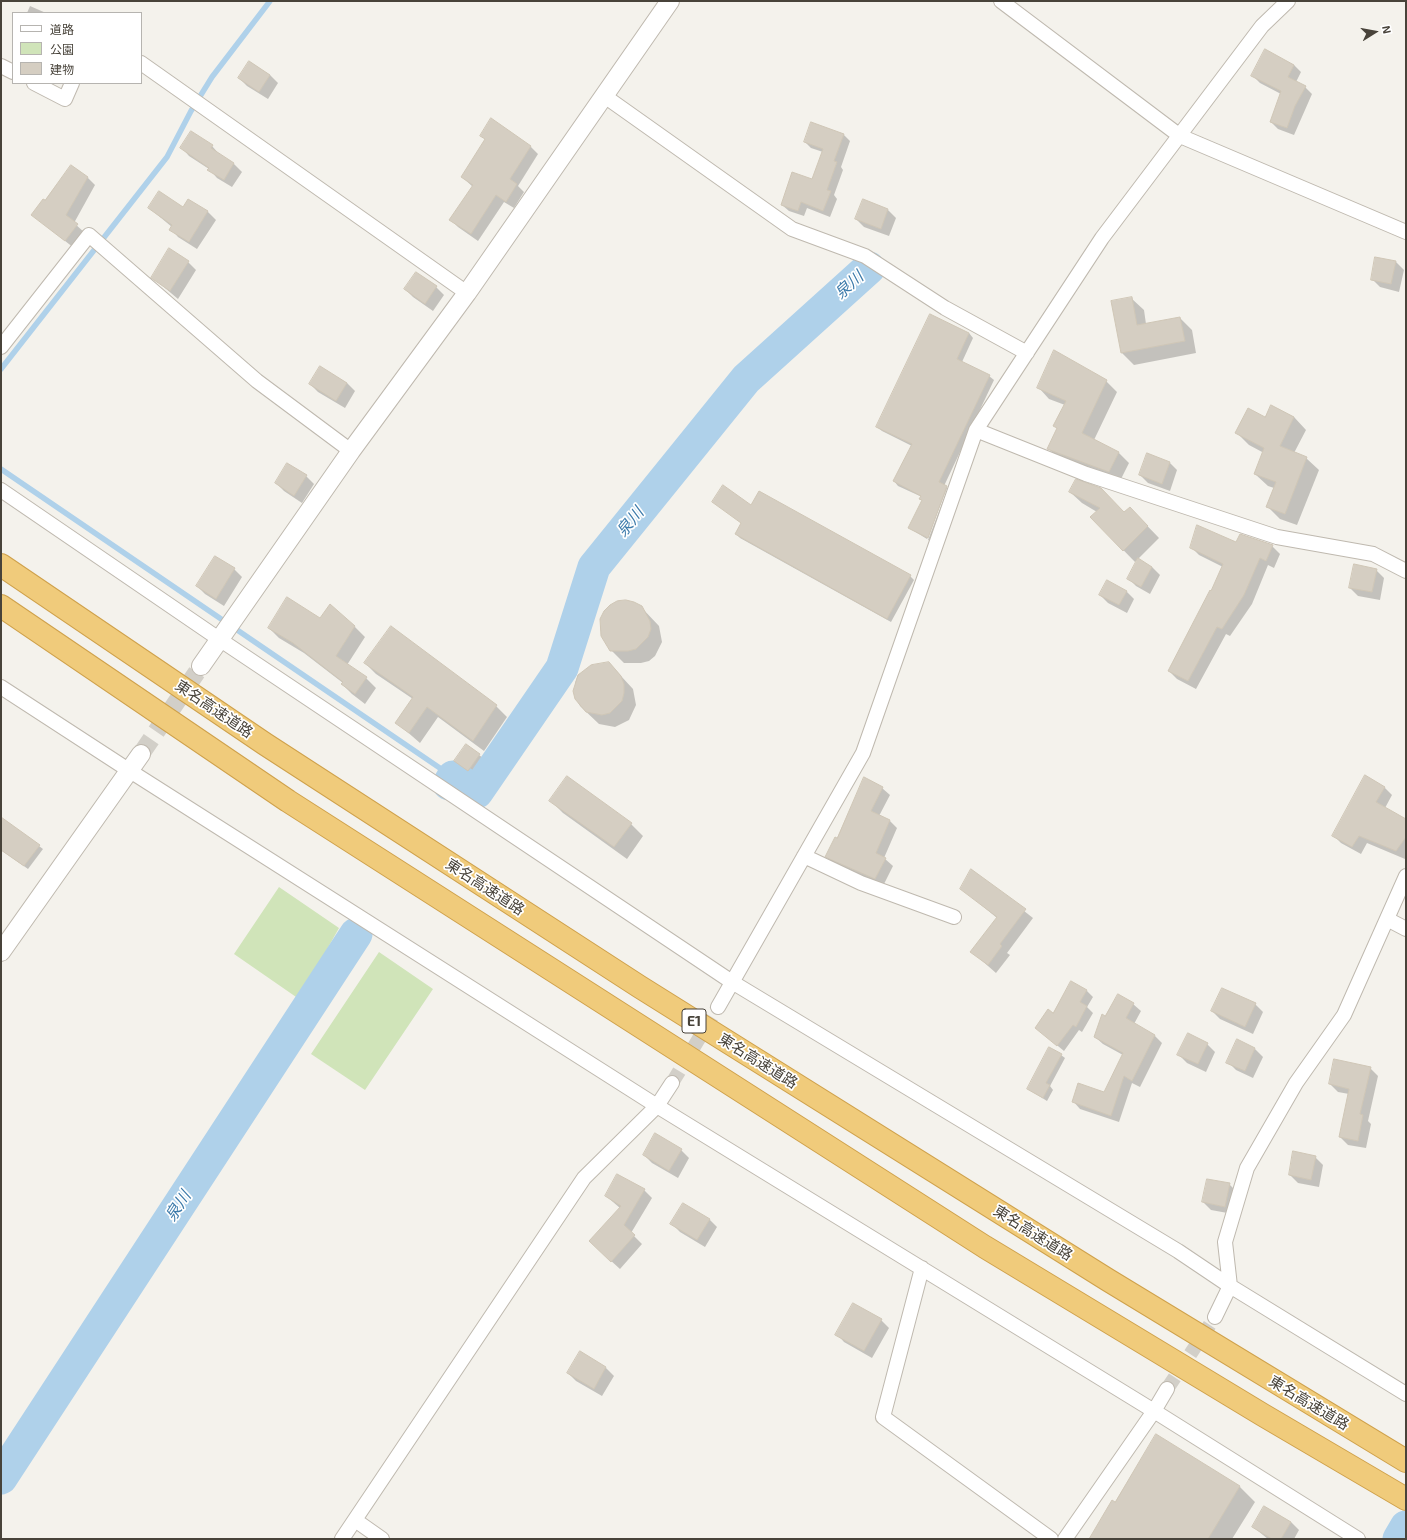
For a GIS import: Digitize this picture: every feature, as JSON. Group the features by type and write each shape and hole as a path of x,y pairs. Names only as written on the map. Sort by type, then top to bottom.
{"highway":[{"name":"東名高速道路","path":"1,565 265,744 640,987 1101,1276 1403,1460"},
{"name":"E1","path":"1,606 288,801 972,1238 1263,1415 1406,1499"}],"street":[{"path":"201,666 351,451 467,293 603,95 670,1"},
{"path":"1001,1 1180,136 1406,232"},
{"path":"718,1007 863,753 976,430 1102,238 1262,26 1288,1"},
{"path":"142,64 467,293"},
{"path":"1,66 12,72"},
{"path":"36,84 65,99 72,84"},
{"path":"603,95 792,229 865,256 945,308 1027,353"},
{"path":"1,347 89,236 256,381 351,451"},
{"path":"976,430 1086,474 1277,537 1373,554 1406,571"},
{"path":"1,490 225,630 732,982 1178,1251 1230,1286 1406,1394"},
{"path":"1,687 130,771 657,1106 1154,1411 1358,1539"},
{"path":"1,952 141,754"},
{"path":"804,856 861,883 954,916"},
{"path":"1215,1317 1230,1286 1224,1242 1247,1168 1296,1083 1344,1015 1406,876"},
{"path":"1387,919 1406,929"},
{"path":"342,1539 584,1178 657,1106 672,1083"},
{"path":"922,1268 883,1417 1051,1539"},
{"path":"1064,1539 1154,1411 1167,1389"},
{"path":"355,1520 382,1539"}],"green space":[{"path":"279,887 339,928 299,999 234,954"},
{"path":"379,952 433,989 365,1090 311,1054"}],"building":[{"path":"1265,49 1294,65 1288,77 1306,86 1295,106 1287,128 1270,122 1281,91 1251,76"},
{"path":"249,61 270,75 259,92 238,78"},
{"path":"491,118 531,146 510,179 517,184 506,202 496,195 471,234 449,220 473,185 461,177 485,139 480,136"},
{"path":"811,122 844,134 834,161 837,162 827,190 831,191 823,211 801,202 798,211 781,205 792,172 812,179 823,149 804,142"},
{"path":"191,131 213,145 211,148 234,163 224,180 207,170 209,168 180,148"},
{"path":"71,165 88,177 66,215 78,224 65,241 31,215 43,199 45,200"},
{"path":"159,191 183,207 188,199 208,211 189,242 169,230 172,225 148,208"},
{"path":"863,199 888,209 881,229 855,219"},
{"path":"169,248 189,261 170,291 151,278"},
{"path":"1375,257 1396,261 1391,284 1371,280"},
{"path":"416,272 437,286 425,304 404,289"},
{"path":"1132,297 1137,325 1180,317 1185,341 1121,353 1111,301"},
{"path":"930,314 969,333 957,359 990,375 939,482 947,486 928,538 908,528 922,500 919,499 921,496 893,481 912,444 876,427"},
{"path":"1054,350 1107,380 1082,433 1119,452 1109,472 1047,449 1057,428 1053,426 1066,401 1037,388"},
{"path":"320,366 347,383 336,401 309,384"},
{"path":"1271,405 1294,417 1280,446 1307,457 1285,514 1266,507 1276,482 1254,474 1264,448 1235,433 1248,408 1265,417"},
{"path":"1147,453 1170,462 1162,484 1139,475"},
{"path":"287,463 307,475 294,496 275,483"},
{"path":"1076,479 1101,488 1124,512 1130,507 1148,526 1123,551 1090,517 1100,508 1069,492"},
{"path":"723,485 751,505 759,491 911,575 887,619 735,534 741,523 712,502"},
{"path":"1197,525 1236,542 1240,534 1273,545 1266,561 1260,558 1244,595 1222,629 1217,627 1188,681 1168,671 1210,590 1211,591 1223,564 1190,548"},
{"path":"215,556 235,568 216,599 196,586"},
{"path":"1138,558 1152,567 1141,587 1127,579"},
{"path":"1354,564 1377,569 1372,592 1349,588"},
{"path":"1107,580 1127,591 1119,605 1099,595"},
{"path":"287,597 320,618 330,604 355,626 336,656 367,677 355,694 341,684 343,682 293,643 268,628"},
{"path":"626,600 642,606 650,621 651,629 648,637 636,649 628,651 610,651 601,636 600,619 604,611 610,605 617,601"},
{"path":"391,626 497,705 473,741 427,707 409,733 395,723 413,697 364,663"},
{"path":"609,662 621,676 624,684 622,701 610,713 602,715 586,712 575,699 573,691 578,675 591,665"},
{"path":"466,744 480,754 468,771 454,761"},
{"path":"1365,775 1385,787 1376,802 1406,819 1406,837 1396,851 1359,836 1352,847 1332,836"},
{"path":"567,776 632,823 614,847 549,801"},
{"path":"864,777 883,787 871,811 890,820 876,853 886,858 875,879 825,857 835,837 837,838"},
{"path":"1,817 40,845 24,866 1,850"},
{"path":"971,869 1026,909 1000,944 1002,946 988,965 970,952 997,917 960,889"},
{"path":"1071,981 1087,990 1080,1002 1087,1006 1076,1027 1073,1025 1057,1046 1035,1028 1048,1009 1053,1013"},
{"path":"1222,988 1256,1003 1245,1027 1211,1011"},
{"path":"1118,994 1134,1003 1126,1018 1155,1035 1132,1081 1124,1076 1111,1116 1072,1102 1078,1083 1104,1092 1123,1053 1094,1037 1102,1014 1105,1016"},
{"path":"1188,1033 1208,1043 1198,1064 1177,1055"},
{"path":"1237,1039 1255,1048 1245,1071 1226,1063"},
{"path":"1049,1047 1062,1054 1046,1083 1050,1085 1043,1098 1027,1089"},
{"path":"1334,1059 1371,1067 1360,1114 1363,1115 1358,1141 1339,1137 1349,1089 1329,1084"},
{"path":"655,1133 682,1149 669,1171 643,1155"},
{"path":"1293,1151 1316,1156 1311,1180 1289,1175"},
{"path":"617,1174 645,1189 624,1225 635,1235 611,1262 589,1241 621,1206 605,1196"},
{"path":"1207,1179 1230,1183 1225,1207 1202,1202"},
{"path":"683,1203 710,1219 697,1240 670,1224"},
{"path":"853,1303 882,1319 864,1351 835,1335"},
{"path":"580,1351 606,1367 594,1389 567,1373"},
{"path":"1156,1434 1240,1486 1208,1539 1089,1539 1112,1500 1115,1502"},
{"path":"1264,1506 1291,1522 1281,1539 1272,1539 1252,1527"}],"waterway":[{"path":"1,369 167,157 191,111 212,77 270,1"},
{"name":"泉川","path":"449,784 453,777 477,792 562,668 594,567 746,379 869,268"},
{"path":"1,469 453,777"},
{"name":"泉川","path":"1,1478 356,934"},
{"path":"1399,1539 1406,1527"}],"tunnel":[{"path":"141,754 201,666"},
{"path":"672,1083 718,1007"},
{"path":"1167,1389 1215,1317"}]}
